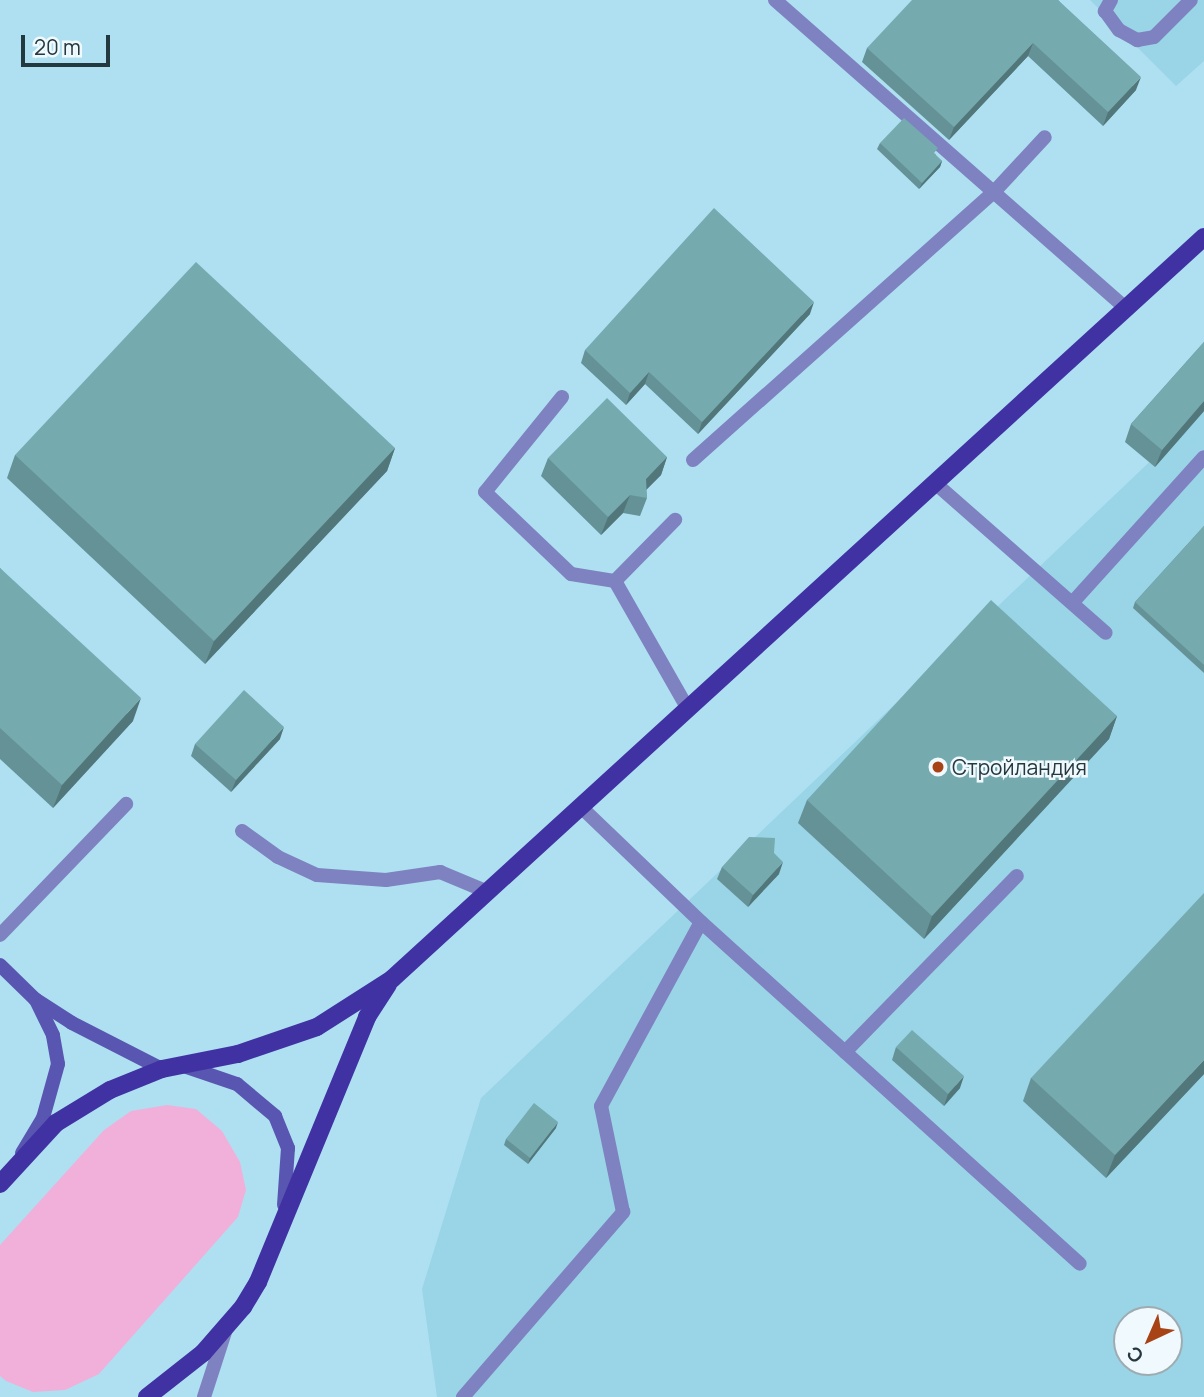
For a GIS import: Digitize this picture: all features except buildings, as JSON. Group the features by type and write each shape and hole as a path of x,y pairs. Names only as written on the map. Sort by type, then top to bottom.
{"main road":[{"path":"16,1161 56,1123 81,1106 162,1069 237,1054 317,1027 392,979 1204,237"},
{"path":"0,965 36,999 106,1042 162,1069"},
{"path":"147,1397 226,1330 258,1282 279,1224 367,1017 392,979"},
{"path":"0,1184 43,1118 58,1063 53,1035 36,999"},
{"path":"184,1066 237,1084 275,1116 288,1148 289,1172 279,1224"}],"street":[{"path":"775,0 1126,308"},
{"path":"1111,0 1105,12 1119,30 1137,40 1154,37 1191,0"},
{"path":"693,460 993,194 1045,137"},
{"path":"562,397 485,492 571,574 615,581"},
{"path":"1073,602 1204,457"},
{"path":"935,483 1106,633"},
{"path":"615,581 676,520"},
{"path":"615,581 688,709"},
{"path":"0,934 126,804"},
{"path":"581,807 701,922 1080,1264"},
{"path":"242,831 278,857 317,876 375,880 440,872 488,892"},
{"path":"845,1052 1017,876"},
{"path":"463,1397 623,1212 601,1106 701,922"},
{"path":"204,1397 226,1330"}],"shaded area":[{"path":"1090,0 1204,0 1204,61 1176,86"},
{"path":"1204,410 1204,1397 437,1397 422,1289 481,1098"},
{"path":"167,1105 196,1109 222,1131 240,1162 246,1190 238,1217 99,1374 65,1390 33,1392 6,1381 0,1376 0,1245 104,1130 131,1111"}],"place":[{"name":"Стройландия","path":"938,767"}]}
